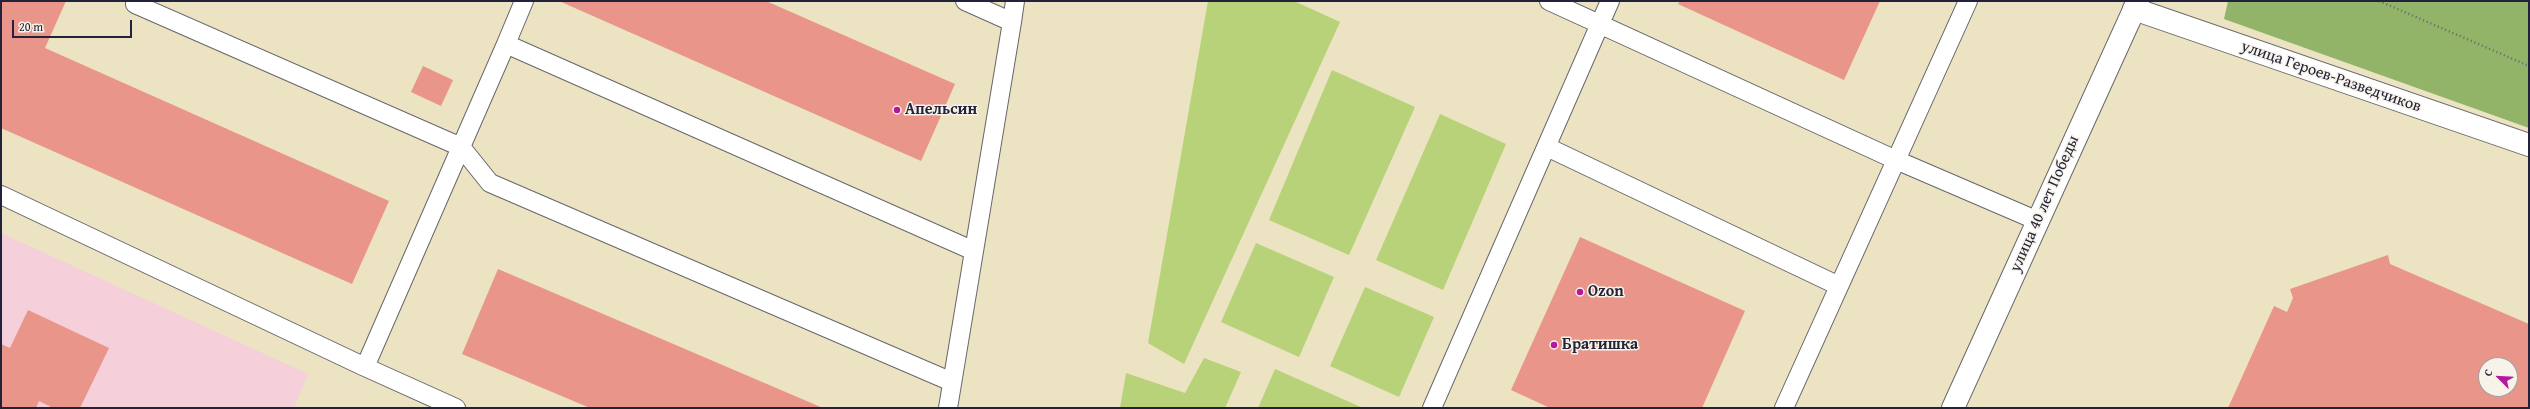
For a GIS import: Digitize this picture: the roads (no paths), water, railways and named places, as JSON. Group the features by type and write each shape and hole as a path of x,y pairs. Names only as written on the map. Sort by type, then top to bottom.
{"street":[{"name":"улица Героев-Разведчиков","path":"2136,5 2529,145"},
{"name":"улица 40 лет Победы","path":"1953,408 2136,5"}],"lane":[{"path":"136,1 135,4 460,147 490,183 952,382"},
{"path":"365,367 524,1"},
{"path":"965,1 1012,22"},
{"path":"948,408 1015,1"},
{"path":"1549,1 1896,160 2038,220"},
{"path":"1432,408 1610,1"},
{"path":"1784,408 1968,1"},
{"path":"506,44 974,251"},
{"path":"1547,147 1839,286"},
{"path":"1,195 365,367 456,408"}],"place":[{"name":"Апельсин","path":"897,110"},
{"name":"Ozon","path":"1580,292"},
{"name":"Братишка","path":"1554,345"}]}
